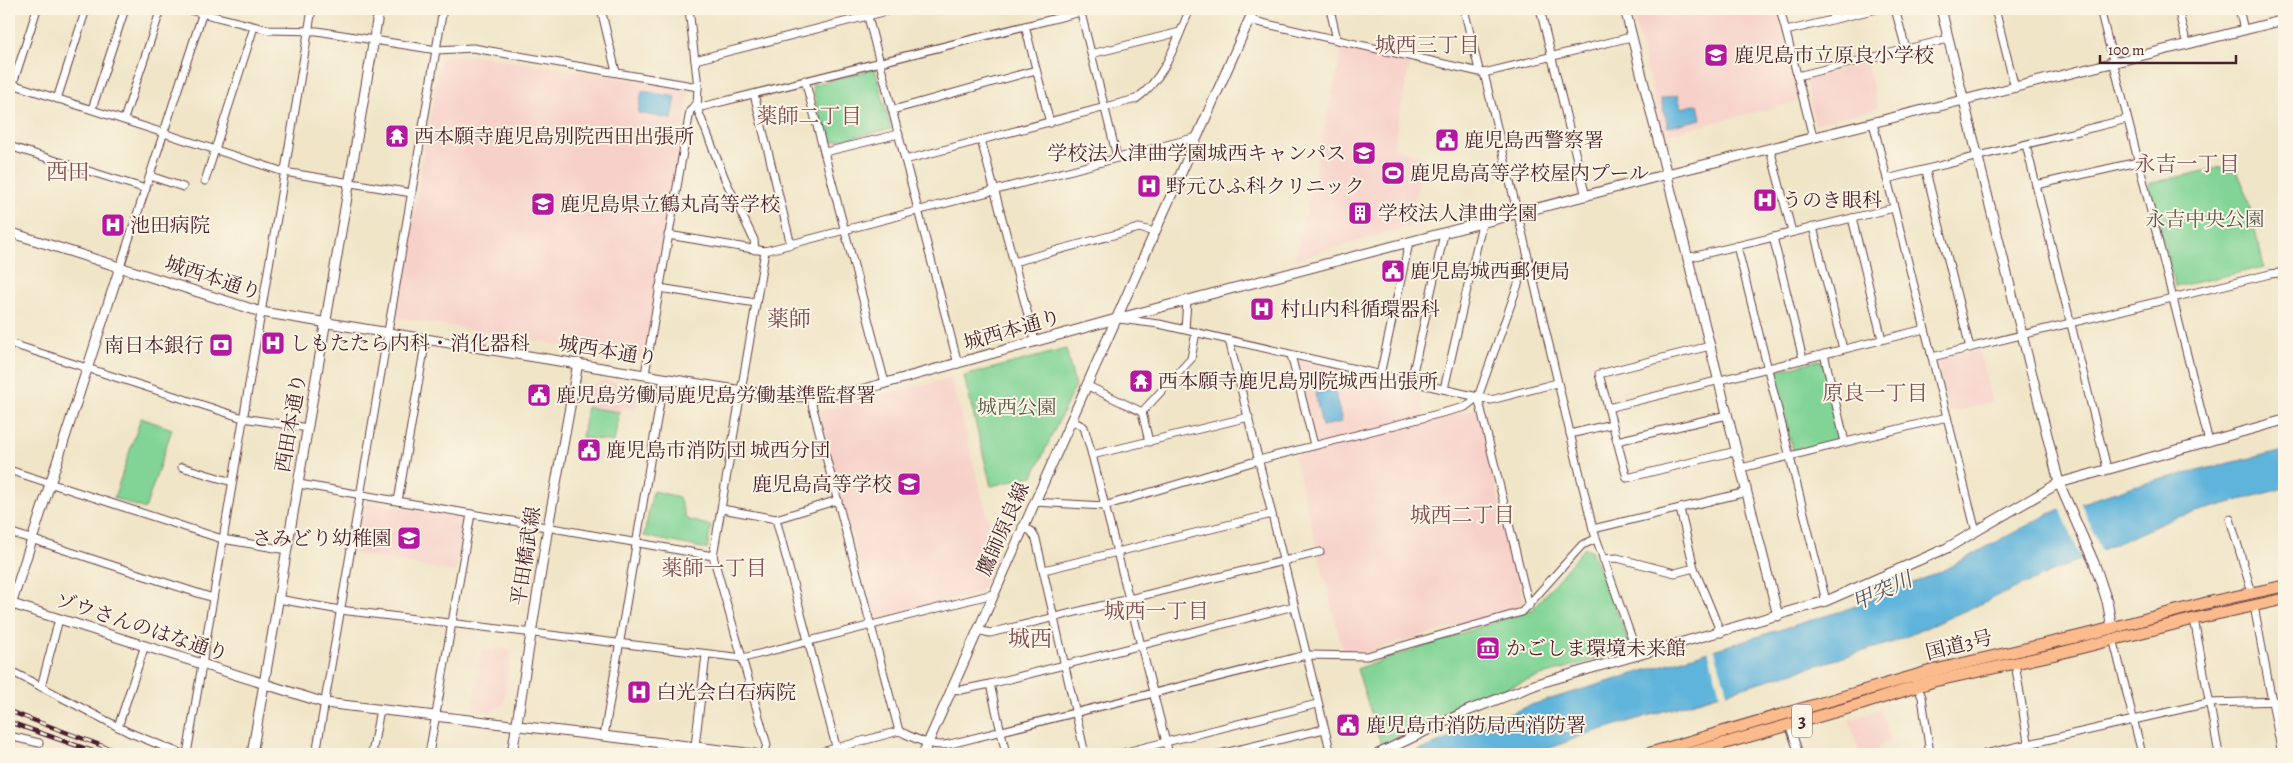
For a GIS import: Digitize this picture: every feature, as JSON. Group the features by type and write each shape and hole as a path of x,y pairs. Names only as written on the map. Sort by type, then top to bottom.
{"highway":[{"name":"国道3号","path":"1647,754 1915,682 1934,681 2015,663 2252,593 2284,586"},
{"name":"国道3号","path":"1687,754 1789,724 1915,682 1954,665 2254,606 2284,598"}],"street":[{"path":"9,96 11,84 37,9"},
{"path":"58,99 86,9"},
{"path":"92,109 125,9"},
{"path":"124,119 161,9"},
{"path":"185,9 204,11 269,30 307,31 437,50 473,48 698,87"},
{"path":"187,754 312,9"},
{"name":"西田本通り","path":"252,754 379,9"},
{"path":"316,754 443,9"},
{"path":"601,9 616,72"},
{"path":"689,9 698,87 697,105 725,180 754,240 755,250"},
{"path":"695,60 867,12 895,9"},
{"path":"645,374 690,111 697,105 754,94 1025,26 1080,10 1094,9"},
{"path":"905,160 1136,99 1154,85 1190,9"},
{"name":"鷹師原良線","path":"923,754 1022,527 1254,9"},
{"path":"1330,9 1337,40"},
{"path":"1464,9 1482,71 1593,529 1638,656"},
{"path":"1540,9 1586,197"},
{"path":"1625,9 1778,616"},
{"path":"1780,9 1813,137"},
{"path":"1831,9 1833,19"},
{"path":"1786,31 1877,9"},
{"path":"1895,9 1906,49"},
{"path":"1941,9 2059,482 2094,563 2107,601 2112,634 2142,754"},
{"path":"1995,9 2015,88"},
{"path":"2100,9 2209,442"},
{"path":"2178,9 2187,45"},
{"path":"2239,9 2244,30"},
{"path":"1080,10 1117,157"},
{"path":"10,606 204,11"},
{"path":"867,12 958,364"},
{"path":"1249,20 1482,71 1631,37"},
{"name":"城西本通り","path":"9,232 260,312 742,391 779,396 810,397 857,391 1116,319 1666,175 2284,20"},
{"path":"1025,26 1050,123"},
{"path":"205,180 254,27"},
{"path":"1091,54 1180,32"},
{"path":"1797,76 1948,39"},
{"path":"892,110 1036,70"},
{"path":"806,80 885,383"},
{"path":"11,84 284,172 412,193"},
{"path":"754,94 791,245"},
{"path":"1887,179 1926,171 2128,119"},
{"path":"1872,124 1976,532"},
{"path":"825,152 899,134"},
{"path":"668,235 765,251 1117,157 1197,138"},
{"path":"981,140 1035,341"},
{"path":"2026,145 2107,468"},
{"path":"9,146 146,189"},
{"path":"1770,149 1792,232"},
{"path":"2036,185 2138,162"},
{"path":"1926,171 1970,348"},
{"path":"150,176 183,187"},
{"path":"1687,258 1894,208"},
{"path":"1852,218 1882,339"},
{"path":"1444,389 1482,224"},
{"path":"1014,262 1139,228 1155,232"},
{"path":"1813,228 1843,349"},
{"path":"1411,381 1444,234"},
{"path":"1773,237 1803,359"},
{"path":"1380,375 1409,243"},
{"path":"1737,246 1826,601"},
{"path":"764,754 766,745 713,556 765,251"},
{"path":"1034,502 1104,506 1259,460 1465,407 1478,397 1527,258"},
{"path":"1932,357 2270,274 2279,273 2284,276"},
{"path":"659,288 756,302"},
{"path":"1185,329 1187,301"},
{"path":"1116,319 1185,329 1492,400 1557,383"},
{"path":"1608,408 1925,329"},
{"path":"1142,412 1191,359 1196,332"},
{"path":"398,501 426,339"},
{"path":"1230,340 1317,704 1331,754"},
{"path":"9,343 243,418 308,428"},
{"path":"1710,346 1599,374 1626,478 1736,451"},
{"path":"1824,354 1845,442"},
{"path":"1291,355 1314,446"},
{"name":"平田橋武線","path":"512,754 548,527 578,363"},
{"path":"604,736 664,378"},
{"path":"1086,385 1142,412"},
{"path":"810,397 900,731"},
{"path":"1478,397 1529,606"},
{"path":"1142,412 1149,442"},
{"path":"1617,442 1727,415"},
{"path":"1092,455 1249,417"},
{"path":"1741,468 1947,417"},
{"path":"1071,420 1084,427 1169,754"},
{"path":"1378,754 1467,711 1540,683 1826,601 1914,564 1976,532 2059,482 2284,420"},
{"path":"1570,434 1612,424"},
{"path":"182,468 232,482"},
{"path":"9,470 222,538 287,550"},
{"path":"299,484 713,556"},
{"path":"1593,529 1746,492"},
{"path":"722,509 776,519 838,500"},
{"path":"1680,509 1694,568 1721,632"},
{"path":"429,754 471,514"},
{"path":"1044,570 1272,514"},
{"path":"776,519 837,752"},
{"path":"2230,519 2252,593"},
{"path":"1022,527 1032,530 1036,539 1085,754"},
{"path":"9,532 213,598"},
{"path":"814,754 837,752 900,731 927,744 940,746 1306,655 1367,656 1522,612 1582,545 1596,539"},
{"path":"977,630 990,633 1320,552"},
{"path":"1603,559 1618,558 1675,573 1694,568"},
{"path":"278,599 340,610 743,658 993,594"},
{"name":"ゾウさんのはな通り","path":"10,606 59,618 325,703 604,736 695,750 755,754"},
{"path":"951,689 961,690 990,684 1294,606"},
{"path":"2254,606 2282,754"},
{"path":"41,686 59,618"},
{"path":"2194,618 2208,703 2219,754"},
{"path":"118,727 145,645"},
{"path":"695,750 706,655"},
{"path":"2015,663 2030,754"},
{"path":"9,670 118,727 182,754"},
{"path":"1915,682 1922,697 1930,754"},
{"path":"990,684 1006,754"},
{"path":"1984,754 2208,703 2284,701"},
{"path":"1118,754 1317,704"},
{"path":"372,754 380,709"},
{"path":"1789,724 1799,754"},
{"path":"1220,754 1324,729"},
{"path":"9,736 39,743"}],"shaded area":[{"name":"鹿児島市立原良小学校","path":"1632,9 1777,9 1800,101 1663,135"},
{"name":"学校法人津曲学園城西キャンパス","path":"1343,46 1410,63 1393,148 1424,157 1409,226 1295,260"},
{"name":"鹿児島県立鶴丸高等学校","path":"480,56 687,88 690,91 644,359 395,317 441,57"},
{"path":"1867,63 1878,108 1815,124 1805,79"},
{"path":"1979,350 1992,402 1949,413 1937,364 1939,360"},
{"path":"1299,361 1419,388 1425,422 1477,409 1523,599 1520,607 1366,652 1343,651 1294,456 1318,450 1296,364"},
{"name":"鹿児島高等学校","path":"951,378 998,556 980,593 874,618 819,411"},
{"path":"602,380 640,386 636,410 621,407 620,412 587,406 590,389"},
{"name":"さみどり幼稚園","path":"366,502 462,518 456,572 354,554 363,505"},
{"path":"497,648 511,650 504,703 491,712 473,710 482,649 497,651"},
{"path":"1881,710 1891,741 1878,745 1880,754 1860,754 1849,720"}],"green space":[{"path":"875,69 891,129 826,143 812,85"},
{"name":"永吉中央公園","path":"2234,164 2246,192 2264,267 2175,287 2148,184"},
{"name":"城西公園","path":"1066,349 1075,386 1033,476 991,486 964,376"},
{"path":"1819,360 1823,362 1841,435 1839,440 1796,451 1792,448 1775,375 1776,371"},
{"path":"587,407 619,412 614,442 582,437"},
{"path":"141,418 172,429 145,509 114,498"},
{"path":"653,491 679,497 686,519 711,526 707,549 644,536"},
{"path":"1584,548 1591,550 1631,647 1629,650 1547,674 1487,695 1381,744 1357,669 1533,609"}],"water":[{"path":"642,91 676,97 672,119 638,113"},
{"path":"1678,95 1681,108 1698,104 1701,119 1668,127 1661,99"},
{"path":"1334,389 1342,422 1322,426 1315,393"},
{"path":"2284,450 2284,488 2174,518 1894,642 1587,734 1535,754 1411,754 1531,705 1845,610 1938,573 2049,514 2134,486"}],"pier":[{"path":"2080,501 2102,552 2082,561 2060,508"},
{"path":"1714,648 1728,695 1721,697 1708,650"}],"railway":[{"path":"9,711 124,754"},
{"path":"9,722 101,754"}],"place":[{"name":"鹿児島市立原良小学校","path":"1716,55"},
{"name":"西本願寺鹿児島別院西田出張所","path":"397,136"},
{"name":"鹿児島西警察署","path":"1447,140"},
{"name":"学校法人津曲学園城西キャンパス","path":"1364,153"},
{"name":"鹿児島高等学校屋内プール","path":"1393,173"},
{"name":"野元ひふ科クリニック","path":"1149,186"},
{"name":"うのき眼科","path":"1765,200"},
{"name":"鹿児島県立鶴丸高等学校","path":"543,204"},
{"name":"学校法人津曲学園","path":"1360,213"},
{"name":"池田病院","path":"113,225"},
{"name":"鹿児島城西郵便局","path":"1393,271"},
{"name":"村山内科循環器科","path":"1262,309"},
{"name":"しもたたら内科・消化器科","path":"273,343"},
{"name":"南日本銀行","path":"221,345"},
{"name":"西本願寺鹿児島別院城西出張所","path":"1141,381"},
{"name":"鹿児島労働局鹿児島労働基準監督署","path":"539,395"},
{"name":"鹿児島市消防団 城西分団","path":"589,450"},
{"name":"鹿児島高等学校","path":"909,484"},
{"name":"さみどり幼稚園","path":"409,538"},
{"name":"かごしま環境未来館","path":"1488,648"},
{"name":"白光会白石病院","path":"639,692"},
{"name":"鹿児島市消防局西消防署","path":"1348,725"}],"district":[{"name":"城西三丁目","path":"1427,45"},
{"name":"薬師二丁目","path":"809,116"},
{"name":"永吉一丁目","path":"2187,164"},
{"name":"西田","path":"68,172"},
{"name":"薬師","path":"789,319"},
{"name":"原良一丁目","path":"1875,393"},
{"name":"城西二丁目","path":"1462,515"},
{"name":"薬師一丁目","path":"714,568"},
{"name":"城西一丁目","path":"1156,611"},
{"name":"城西","path":"1030,639"}],"water label":[{"name":"甲突川","path":"1882,591"}]}
